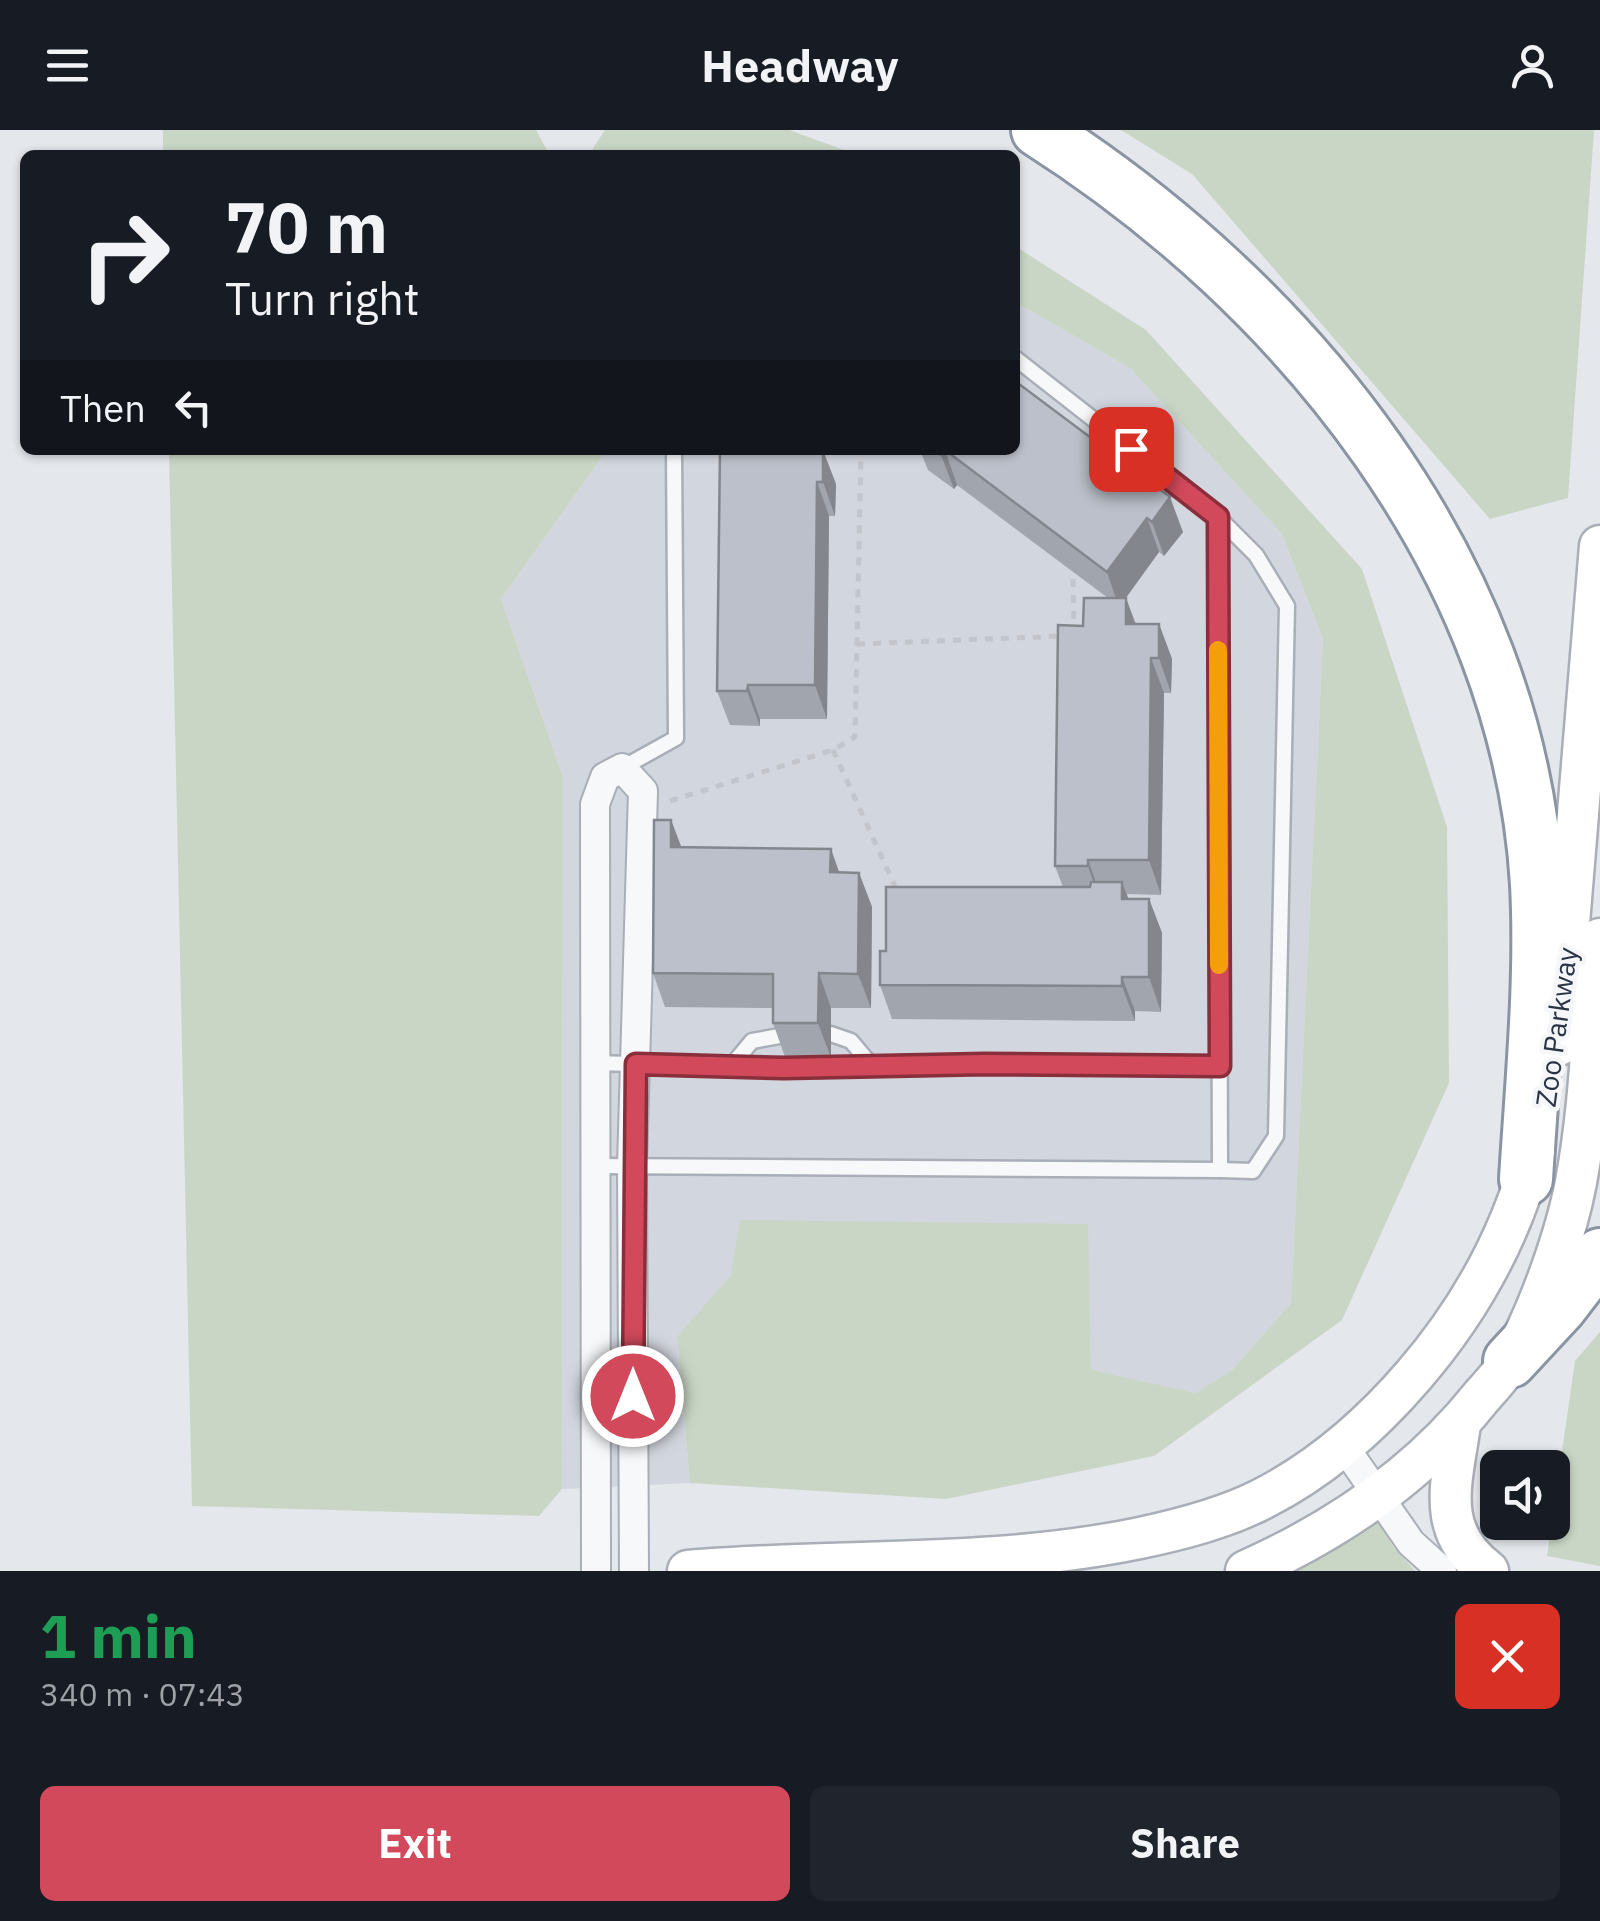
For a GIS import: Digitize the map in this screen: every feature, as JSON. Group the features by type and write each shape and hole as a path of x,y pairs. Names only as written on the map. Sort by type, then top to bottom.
{"highway":[{"path":"1038,130 1193,247 1322,376 1404,486 1468,609 1509,727 1524,788 1537,882 1536,1016 1526,1179"},
{"path":"1510,1361 1600,1256"}],"street":[{"name":"Zoo Parkway","path":"688,1571 1089,1560 1263,1498 1311,1470 1384,1410 1435,1351 1463,1310 1508,1225 1526,1179 1558,1045 1600,546"},
{"path":"596,1571 595,804 605,777 622,768 644,791 632,1166 634,1571"},
{"name":"Zoo Parkway","path":"1246,1571 1289,1552 1377,1496 1460,1424 1510,1361 1540,1295 1576,1184 1586,1116 1600,939"},
{"path":"1460,1424 1450,1517 1470,1558 1488,1571"},
{"path":"1342,1444 1412,1543 1442,1571"}],"lane":[{"path":"594,1166 1253,1171 1276,1136 1287,606 1256,555 1218,517 1020,362"},
{"path":"622,768 676,738 674,455"},
{"path":"1218,517 1220,1170"},
{"path":"732,1065 752,1041 786,1034"},
{"path":"831,1034 851,1042 872,1066"},
{"path":"594,1063 784,1068 1220,1066"}],"path":[{"path":"643,810 832,750 856,737 860,455"},
{"path":"857,644 1074,635 1074,578"},
{"path":"832,750 898,892"}],"shaded area":[{"path":"1020,305 1130,368 1282,534 1323,639 1291,1303 1233,1369 1196,1393 1091,1371 1087,1224 731,1275 677,1338 690,1483 562,1489 563,777 501,599 603,455 1020,455"}],"green space":[{"path":"163,130 536,130 547,150 163,150"},
{"path":"605,130 789,130 844,150 592,150"},
{"path":"1121,130 1594,130 1568,498 1490,519 1192,174"},
{"path":"1020,249 1146,330 1362,569 1447,827 1449,1083 1342,1320 1154,1456 946,1499 690,1483 677,1337 731,1275 740,1220 1088,1224 1091,1370 1196,1393 1233,1369 1291,1303 1323,639 1282,534 1130,368 1020,305"},
{"path":"169,455 603,455 501,599 563,777 562,1489 539,1516 192,1506"},
{"path":"1600,1332 1600,1566 1547,1556 1549,1540 1570,1540 1570,1450 1562,1450 1575,1361"},
{"path":"1378,1522 1415,1571 1286,1571"}],"building":[{"path":"1020,385 1170,497 1152,522 1147,518 1107,572 952,455 1020,455"},
{"path":"720,455 823,455 823,482 817,482 815,685 748,685 747,691 717,691"},
{"path":"1084,598 1126,598 1126,624 1159,624 1159,658 1151,658 1149,860 1088,860 1088,866 1055,866 1058,625 1083,626"},
{"path":"654,820 671,820 671,847 831,849 830,872 859,873 858,974 819,973 818,1023 773,1023 773,974 653,973"},
{"path":"1091,882 1122,882 1122,899 1149,899 1149,977 1122,977 1122,986 880,985 880,951 886,951 886,887 1090,887"}],"slow traffic":[{"path":"1218,650 1219,965"}],"route":[{"path":"633,1396 632,1166 636,1064 784,1068 985,1064 1220,1066 1218,517 1131,449"}]}
